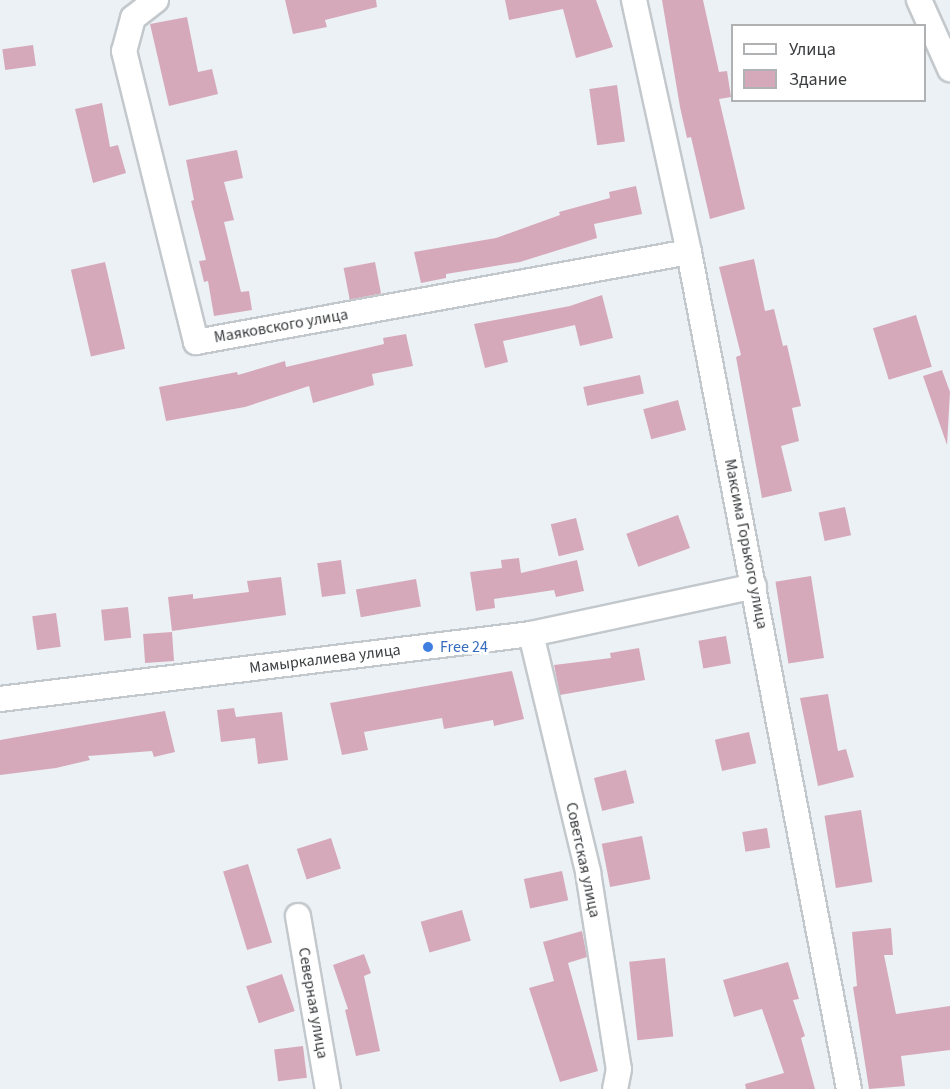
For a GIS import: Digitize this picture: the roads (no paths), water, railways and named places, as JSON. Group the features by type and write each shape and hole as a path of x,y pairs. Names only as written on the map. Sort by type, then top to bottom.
{"street":[{"name":"Маяковского улица","path":"156,0 133,18 124,51 196,342 689,252"},
{"name":"Максима Горького улица","path":"634,0 689,252 849,1089"},
{"path":"919,0 950,69"},
{"name":"Мамыркалиева улица","path":"0,699 531,634 754,586"},
{"name":"Советская улица","path":"531,634 588,872 619,1069 615,1089"},
{"name":"Северная улица","path":"298,916 328,1089"}],"place":[{"name":"Free 24","path":"428,647"}]}
